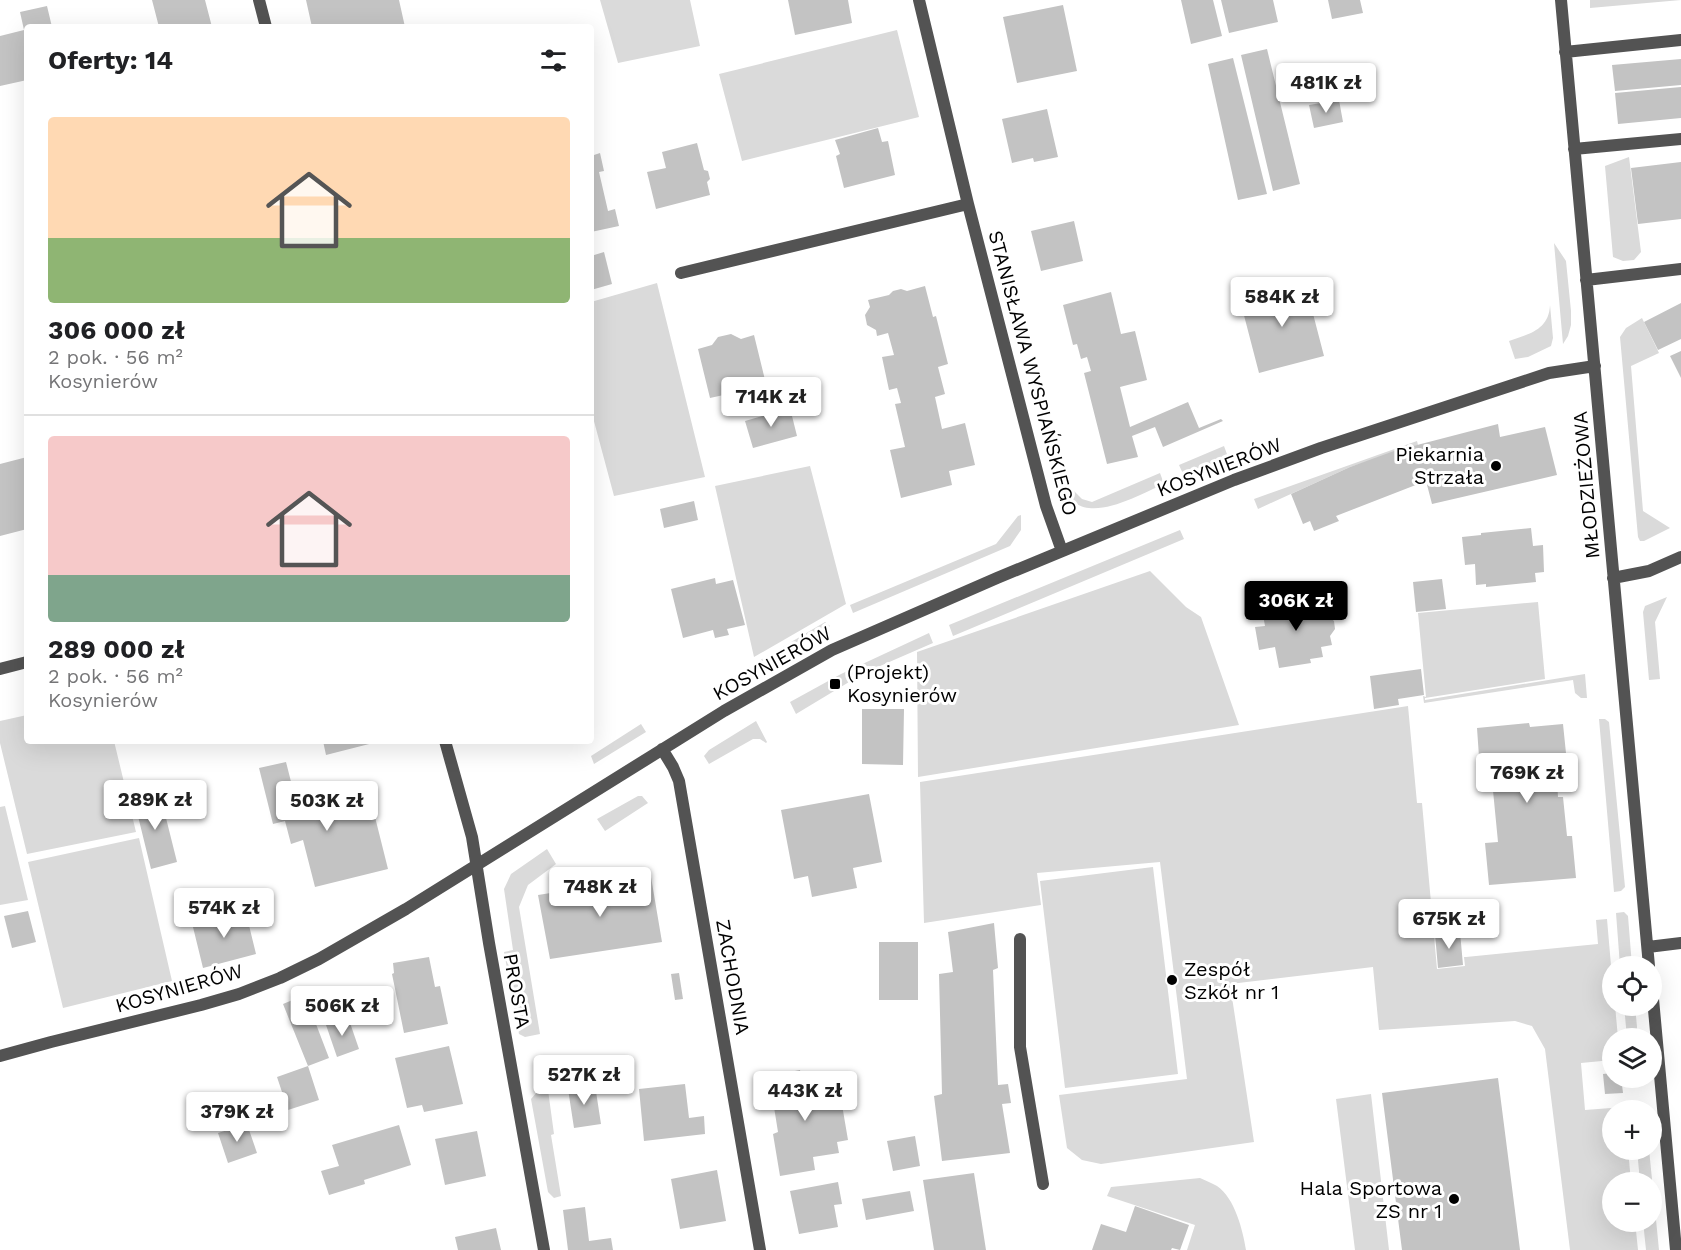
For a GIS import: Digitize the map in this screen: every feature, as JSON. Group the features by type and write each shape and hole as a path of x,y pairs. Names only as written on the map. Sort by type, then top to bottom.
{"street":[{"path":"259,0 265,24"},
{"name":"STANISŁAWA WYSPIAŃSKIEGO","path":"918,0 1046,506 1062,551"},
{"name":"MŁODZIEŻOWA","path":"1561,0 1648,956"},
{"path":"1565,52 1681,40"},
{"path":"1574,149 1681,139"},
{"path":"681,273 968,204"},
{"path":"1586,280 1681,269"},
{"name":"KOSYNIERÓW","path":"0,1056 201,1005 239,994 280,978 319,959 476,866 750,696 832,650 914,613 1234,480 1321,448 1550,374 1595,366"},
{"path":"1613,578 1641,574 1681,557"},
{"path":"0,669 24,663"},
{"name":"PROSTA","path":"446,744 472,837 544,1250"},
{"name":"ZACHODNIA","path":"662,749 674,767 679,781 760,1250"},
{"path":"1020,939 1020,1047 1043,1184"},
{"path":"1648,947 1681,943"},
{"path":"1655,1016 1676,1250"}],"shaded area":[{"path":"600,0 690,0 700,46 618,63"},
{"path":"1590,0 1681,0 1590,8"},
{"path":"897,30 919,117 742,161 719,74"},
{"path":"1629,157 1641,252 1634,260 1623,261 1613,257 1605,166"},
{"path":"1554,243 1566,261 1571,311 1571,325 1563,344"},
{"path":"657,283 705,477 614,496 594,421 594,301"},
{"path":"1550,305 1553,338 1551,346 1528,357 1515,359 1509,341 1542,326 1549,313"},
{"path":"1642,318 1659,353 1631,366 1643,511 1670,528 1640,541 1620,337 1626,328"},
{"path":"1417,441 1418,445 1350,467 1258,509 1254,499"},
{"path":"1224,446 1228,457 1184,476 1179,465"},
{"path":"810,466 846,604 754,657 715,486"},
{"path":"1160,473 1164,484 1124,502 1095,508 1082,506 1071,499 1063,486 1068,485 1082,499 1092,502"},
{"path":"1021,515 1021,530 1010,546 853,613 850,605 996,544"},
{"path":"1180,530 1184,539 953,636 949,625"},
{"path":"1150,571 1186,607 1201,617 1239,725 918,777 917,652"},
{"path":"1667,597 1655,622 1660,679 1649,680 1643,612 1645,606"},
{"path":"1538,602 1545,679 1425,698 1425,700 1585,674 1587,698 1581,698 1575,693 1573,680 1424,703 1423,696 1426,697 1418,613"},
{"path":"825,622 830,626 754,667 759,661"},
{"path":"929,633 933,643 864,673 796,714 790,702 841,674"},
{"path":"1408,706 1417,803 1422,803 1437,969 1465,966 1464,957 1598,944 1596,920 1607,919 1610,956 1602,956 1602,1016 1616,1016 1617,1028 1602,1028 1602,1061 1581,1063 1585,1110 1602,1109 1602,1160 1629,1160 1630,1172 1602,1172 1602,1232 1636,1232 1638,1250 1570,1250 1545,1049 1532,1026 1515,1021 1379,1030 1373,967 1230,984 1254,1142 1101,1164 1082,1160 1067,1148 1059,1095 1187,1079 1160,862 1037,873 1041,905 924,923 920,782"},
{"path":"24,716 24,744 115,744 136,832 27,854 0,743 0,721"},
{"path":"1599,719 1609,722 1625,887 1621,891 1614,892"},
{"path":"756,721 766,743 760,739 753,739 709,764 704,756 709,750"},
{"path":"641,724 646,732 594,764 591,756"},
{"path":"638,796 642,796 648,803 605,831 597,819"},
{"path":"5,806 28,900 0,905 0,807"},
{"path":"139,838 172,981 63,1008 28,862"},
{"path":"547,849 556,864 528,885 519,907 540,1034 525,1037 519,1034 504,952 513,950 504,889 511,874"},
{"path":"1153,867 1178,1074 1065,1088 1040,881"},
{"path":"1624,912 1628,916 1631,956 1619,956 1616,913"},
{"path":"1625,1016 1636,1016 1637,1028 1626,1028"},
{"path":"548,1090 554,1134 551,1135 561,1196 554,1198 548,1192 531,1099 537,1092"},
{"path":"1371,1094 1389,1250 1355,1250 1336,1099"},
{"path":"1638,1160 1650,1160 1651,1172 1639,1172"},
{"path":"1200,1178 1217,1186 1229,1198 1240,1225 1246,1250 1187,1250 1195,1225 1107,1196 1111,1187"},
{"path":"1644,1232 1657,1232 1659,1250 1646,1250"}],"building":[{"path":"152,0 205,0 211,24 158,24"},
{"path":"306,0 399,0 404,24 311,24"},
{"path":"788,0 848,0 852,23 795,35"},
{"path":"1181,0 1213,0 1222,36 1191,44"},
{"path":"1221,0 1273,0 1278,22 1229,33"},
{"path":"1328,0 1360,0 1363,13 1332,19"},
{"path":"1063,5 1077,71 1017,83 1003,17"},
{"path":"47,6 51,24 24,24 24,30 20,12"},
{"path":"24,30 24,81 0,86 0,36"},
{"path":"1267,49 1300,184 1273,191 1241,55"},
{"path":"1233,58 1267,194 1238,200 1208,64"},
{"path":"1681,59 1681,85 1615,91 1612,65"},
{"path":"1681,87 1681,118 1618,124 1615,93"},
{"path":"1339,100 1343,122 1314,128 1309,105"},
{"path":"1047,109 1058,157 1034,162 1033,158 1012,163 1002,119"},
{"path":"878,128 882,142 888,141 895,175 844,188 836,156 840,154 835,140"},
{"path":"697,143 704,170 708,171 710,179 707,182 710,195 656,209 647,172 666,168 662,152"},
{"path":"600,153 604,171 599,172 608,211 615,209 619,226 594,231 594,155"},
{"path":"1681,162 1681,219 1638,224 1631,168"},
{"path":"1074,221 1083,261 1041,271 1031,231"},
{"path":"604,252 612,284 594,289 594,255"},
{"path":"1305,283 1324,356 1259,373 1240,300"},
{"path":"925,286 933,317 936,316 948,364 938,367 945,394 935,397 942,429 965,423 975,465 949,471 952,485 901,498 890,450 905,447 895,404 901,403 897,388 889,390 882,357 894,355 888,333 877,336 876,330 867,325 865,315 870,307 868,300 889,295 901,289 907,291"},
{"path":"1111,292 1121,334 1135,331 1147,380 1120,387 1130,427 1188,402 1199,428 1221,419 1223,421 1163,447 1155,427 1132,436 1138,457 1107,464 1084,373 1091,371 1087,357 1081,359 1077,344 1073,345 1063,305"},
{"path":"1681,303 1681,339 1658,350 1644,322"},
{"path":"731,334 741,339 754,335 766,384 710,398 698,349 712,345 718,337"},
{"path":"1681,351 1681,378 1670,356"},
{"path":"790,408 797,436 753,448 745,421"},
{"path":"1498,424 1500,437 1545,427 1557,475 1432,504 1426,481 1336,516 1339,521 1314,531 1310,521 1303,524 1291,494 1350,467 1394,451"},
{"path":"24,458 24,530 0,536 0,464"},
{"path":"694,501 698,520 664,528 660,509"},
{"path":"1531,528 1533,546 1543,545 1544,572 1535,573 1536,582 1486,587 1486,584 1476,585 1475,564 1465,565 1462,537"},
{"path":"715,578 716,584 733,580 745,625 727,629 729,635 715,638 713,630 683,638 671,589"},
{"path":"1442,579 1446,609 1416,612 1413,582"},
{"path":"1325,599 1328,616 1334,621 1335,629 1330,636 1332,645 1321,647 1323,657 1310,659 1311,663 1279,668 1275,647 1259,650 1255,627 1265,626 1262,609"},
{"path":"1421,669 1424,695 1398,699 1399,705 1374,709 1370,676"},
{"path":"862,709 904,709 903,765 862,764"},
{"path":"1529,723 1530,727 1563,724 1567,763 1556,764 1558,797 1563,797 1567,836 1572,836 1576,878 1489,885 1485,843 1498,842 1491,770 1480,771 1477,728"},
{"path":"324,744 369,744 326,755"},
{"path":"286,762 300,817 363,801 366,811 373,809 388,869 315,887 303,840 291,844 285,821 273,824 259,768"},
{"path":"160,794 177,862 151,869 134,800"},
{"path":"869,794 882,862 853,868 857,888 812,897 808,876 794,879 781,810"},
{"path":"651,877 662,942 550,959 538,895"},
{"path":"245,909 256,954 203,968 192,923"},
{"path":"28,911 36,942 12,948 4,916"},
{"path":"994,923 998,968 993,970 998,1085 1008,1084 1011,1103 1002,1104 1010,1153 942,1161 934,1096 942,1094 939,974 953,972 948,932"},
{"path":"1460,932 1463,965 1438,968 1435,934"},
{"path":"879,942 918,942 918,1000 879,1000"},
{"path":"429,957 435,987 440,986 448,1024 404,1033 392,974 394,973 393,963"},
{"path":"679,973 683,999 675,1000 671,974"},
{"path":"307,994 329,1058 308,1066 283,1004"},
{"path":"348,1017 359,1049 337,1057 326,1025"},
{"path":"449,1046 463,1104 424,1112 422,1105 407,1108 395,1058"},
{"path":"308,1066 319,1100 288,1110 277,1077"},
{"path":"800,1070 802,1081 820,1078 823,1095 840,1093 848,1140 837,1142 839,1153 813,1157 815,1170 780,1176 773,1134 778,1132 769,1076"},
{"name":"Hala Sportowa ZS nr 1","path":"1498,1078 1520,1250 1402,1250 1382,1093"},
{"path":"685,1084 689,1118 704,1116 705,1134 644,1141 639,1089"},
{"path":"595,1085 601,1124 574,1128 568,1089"},
{"path":"1604,1088 1622,1088 1623,1093 1605,1094"},
{"path":"247,1124 257,1153 228,1163 218,1133"},
{"path":"399,1125 411,1165 364,1180 365,1184 329,1195 321,1171 339,1166 332,1145"},
{"path":"477,1131 486,1176 445,1185 435,1139"},
{"path":"915,1136 920,1166 893,1171 887,1141"},
{"path":"717,1170 726,1221 680,1229 671,1179"},
{"path":"974,1173 986,1250 934,1250 923,1180"},
{"path":"838,1182 842,1204 834,1205 838,1227 799,1234 790,1191"},
{"path":"910,1191 914,1211 866,1220 862,1199"},
{"path":"1135,1206 1189,1225 1180,1250 1172,1248 1171,1250 1092,1250 1101,1224 1126,1232"},
{"path":"585,1207 589,1241 611,1238 613,1250 568,1250 563,1210"},
{"path":"496,1228 501,1250 458,1250 455,1237"}],"place":[{"name":"Piekarnia Strzała","path":"1496,466"},
{"name":"(Projekt) Kosynierów","path":"835,684"},
{"name":"Zespół Szkół nr 1","path":"1172,980"},
{"name":"Hala Sportowa ZS nr 1","path":"1454,1199"}]}
